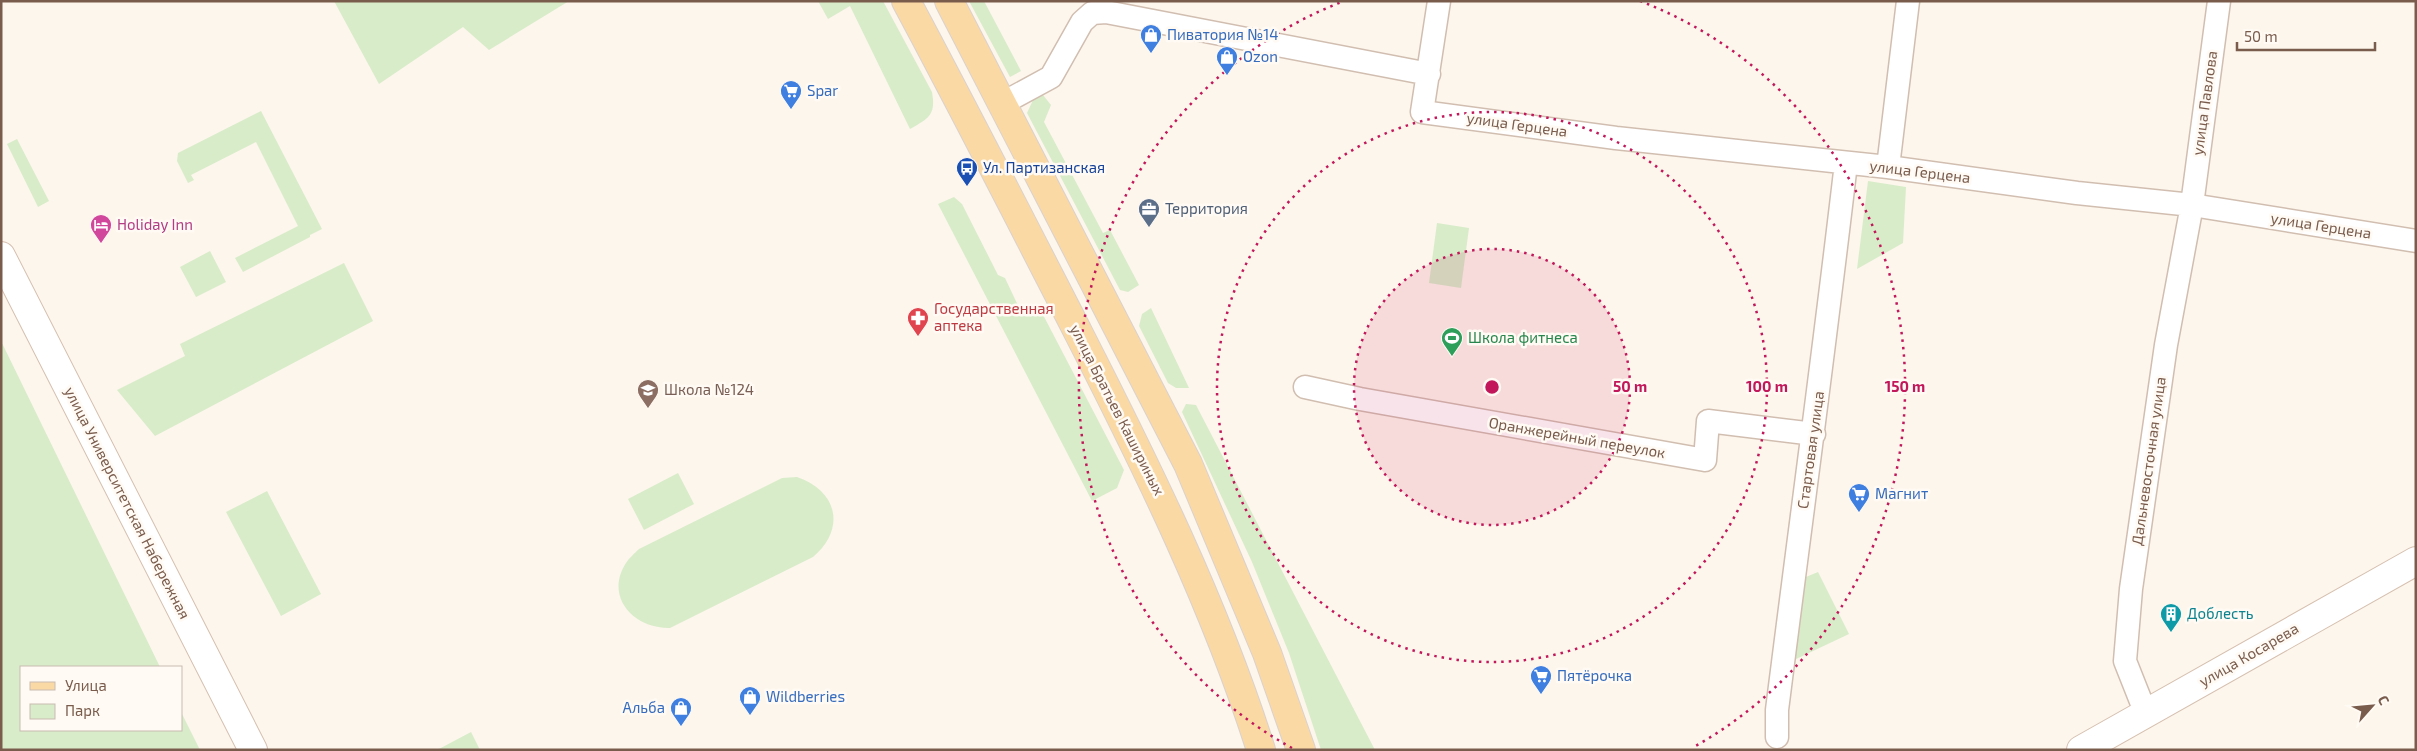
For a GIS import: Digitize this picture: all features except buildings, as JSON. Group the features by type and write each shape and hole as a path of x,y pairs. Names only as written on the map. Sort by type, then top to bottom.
{"main road":[{"name":"улица Братьев Кашириных","path":"906,1 1154,481 1235,669 1261,750"},
{"path":"949,1 1188,464 1267,653 1301,750"},
{"name":"улица Университетская Набережная","path":"1,256 253,750"},
{"name":"улица Косарева","path":"2081,750 2416,561"}],"street":[{"path":"1002,102 1051,77 1082,22 1092,13 1106,12 1428,74 1439,1"},
{"path":"1888,167 1908,1"},
{"name":"улица Павлова","path":"2192,206 2219,1"},
{"name":"улица Герцена","path":"1428,74 1422,112 1616,138 1888,167 2077,193 2192,206 2416,241"},
{"name":"Стартовая улица","path":"1777,736 1777,710 1805,489 1814,434 1846,163"},
{"name":"Дальневосточная улица","path":"2146,714 2125,661 2131,589 2166,345 2192,206"},
{"name":"Оранжерейный переулок","path":"1305,387 1360,399 1705,460 1708,421 1814,434"}],"green space":[{"path":"334,1 569,1 489,50 463,27 379,84"},
{"path":"818,1 883,1 932,92 932,111 926,119 910,129 850,6 828,19"},
{"path":"969,1 984,1 1021,71 1010,77"},
{"path":"1043,95 1051,105 1044,122 1103,233 1110,230 1139,285 1128,292 1120,290 1027,113 1033,100"},
{"path":"261,111 322,229 243,272 235,258 298,226 256,142 191,175 194,180 188,183 177,161 178,153"},
{"path":"17,139 49,201 38,207 7,144"},
{"path":"1868,181 1906,187 1903,243 1857,269"},
{"path":"954,197 962,204 998,275 1005,278 1023,316 1040,309 1124,470 1117,488 1092,501 938,204"},
{"path":"1437,223 1469,228 1461,288 1429,283"},
{"path":"210,251 226,282 196,297 180,267"},
{"path":"344,263 373,321 155,436 117,390 185,356 180,344"},
{"path":"1151,308 1189,388 1176,388 1168,383 1139,326 1142,314"},
{"path":"1,341 160,666 20,666 20,731 182,731 182,714 200,750 1,750"},
{"path":"1186,404 1196,405 1375,750 1321,750 1289,653 1252,562 1182,412"},
{"path":"678,473 694,504 644,530 628,499"},
{"path":"797,477 811,483 821,491 829,501 833,512 830,535 813,557 670,628 657,627 645,623 634,617 626,609 621,599 619,588 620,576 627,561 639,549 782,478"},
{"path":"267,491 321,594 281,616 226,512"},
{"path":"1818,572 1849,634 1794,660 1801,579"},
{"path":"471,732 480,750 437,750"}],"place":[{"name":"Пиватория №14","path":"1151,54"},
{"name":"Ozon","path":"1227,76"},
{"name":"Spar","path":"791,110"},
{"name":"Ул. Партизанская","path":"967,187"},
{"name":"Территория","path":"1149,228"},
{"name":"Holiday Inn","path":"101,244"},
{"name":"Государственная аптека","path":"918,337"},
{"name":"Школа фитнеса","path":"1452,357"},
{"name":"Школа №124","path":"648,409"},
{"name":"Магнит","path":"1859,513"},
{"name":"Доблесть","path":"2171,633"},
{"name":"Пятёрочка","path":"1541,695"},
{"name":"Wildberries","path":"750,716"},
{"name":"Альба","path":"681,727"}]}
